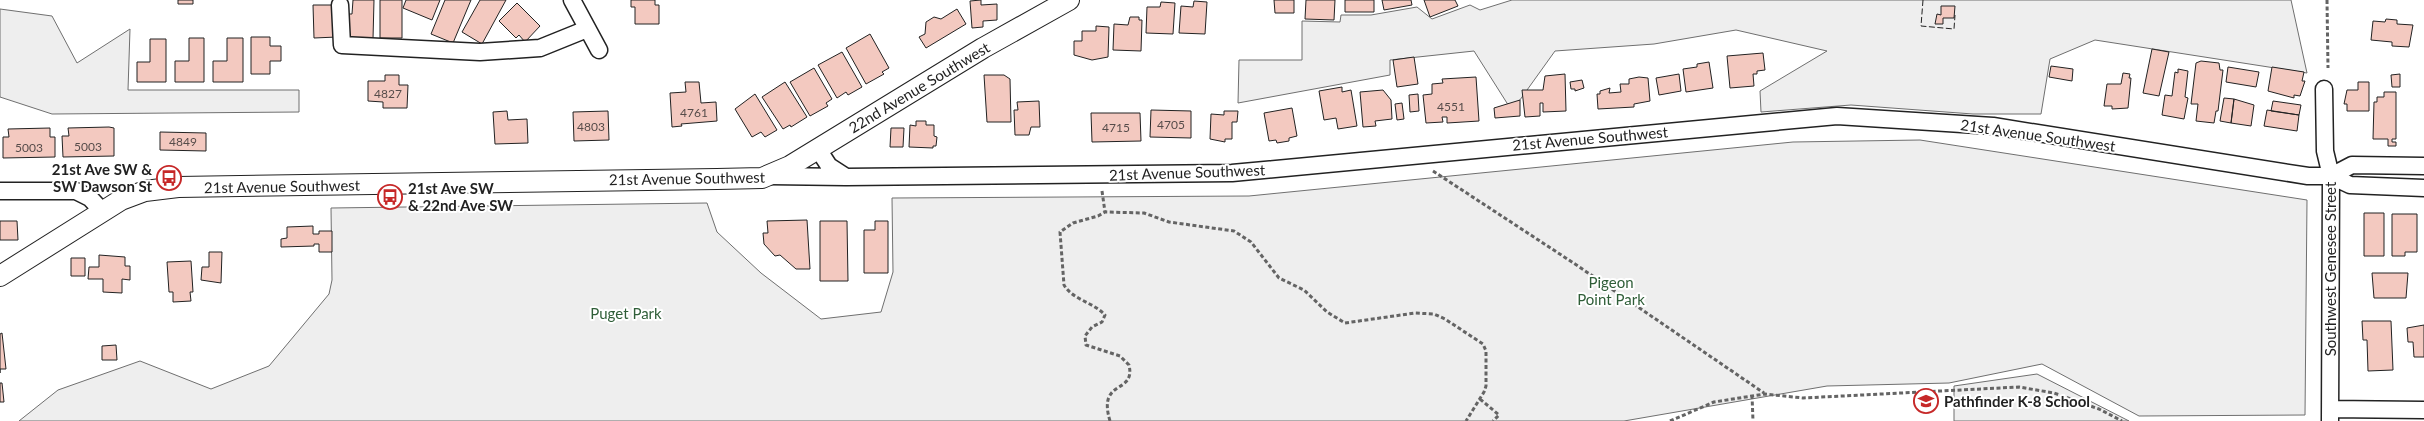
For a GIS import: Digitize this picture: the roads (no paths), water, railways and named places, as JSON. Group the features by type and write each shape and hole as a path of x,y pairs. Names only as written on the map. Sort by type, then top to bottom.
{"street":[{"path":"572,0 599,50"},
{"name":"22nd Avenue Southwest","path":"770,176 786,169 983,48 1069,0"},
{"path":"340,5 342,45 480,52 540,48 587,29"},
{"name":"Southwest Genesee Street","path":"2324,89 2325,151 2331,176 2330,415"},
{"name":"21st Avenue Southwest","path":"0,276 102,211 145,191 178,187 717,179 770,176 1232,173 1837,116 1993,126 2308,176 2331,176 2350,185 2424,188"},
{"path":"818,149 829,166 846,177"},
{"name":"21st Avenue Southwest","path":"2331,176 2352,165 2424,166"},
{"path":"0,191 76,191 90,198 102,211"},
{"path":"2330,415 2424,410"}],"place":[{"name":"21st Ave SW & SW Dawson St","path":"169,178"},
{"name":"21st Ave SW & 22nd Ave SW","path":"390,197"},
{"name":"Pathfinder K-8 School","path":"1926,401"}],"park label":[{"name":"Pigeon Point Park","path":"1611,290"},
{"name":"Puget Park","path":"626,313"}]}
